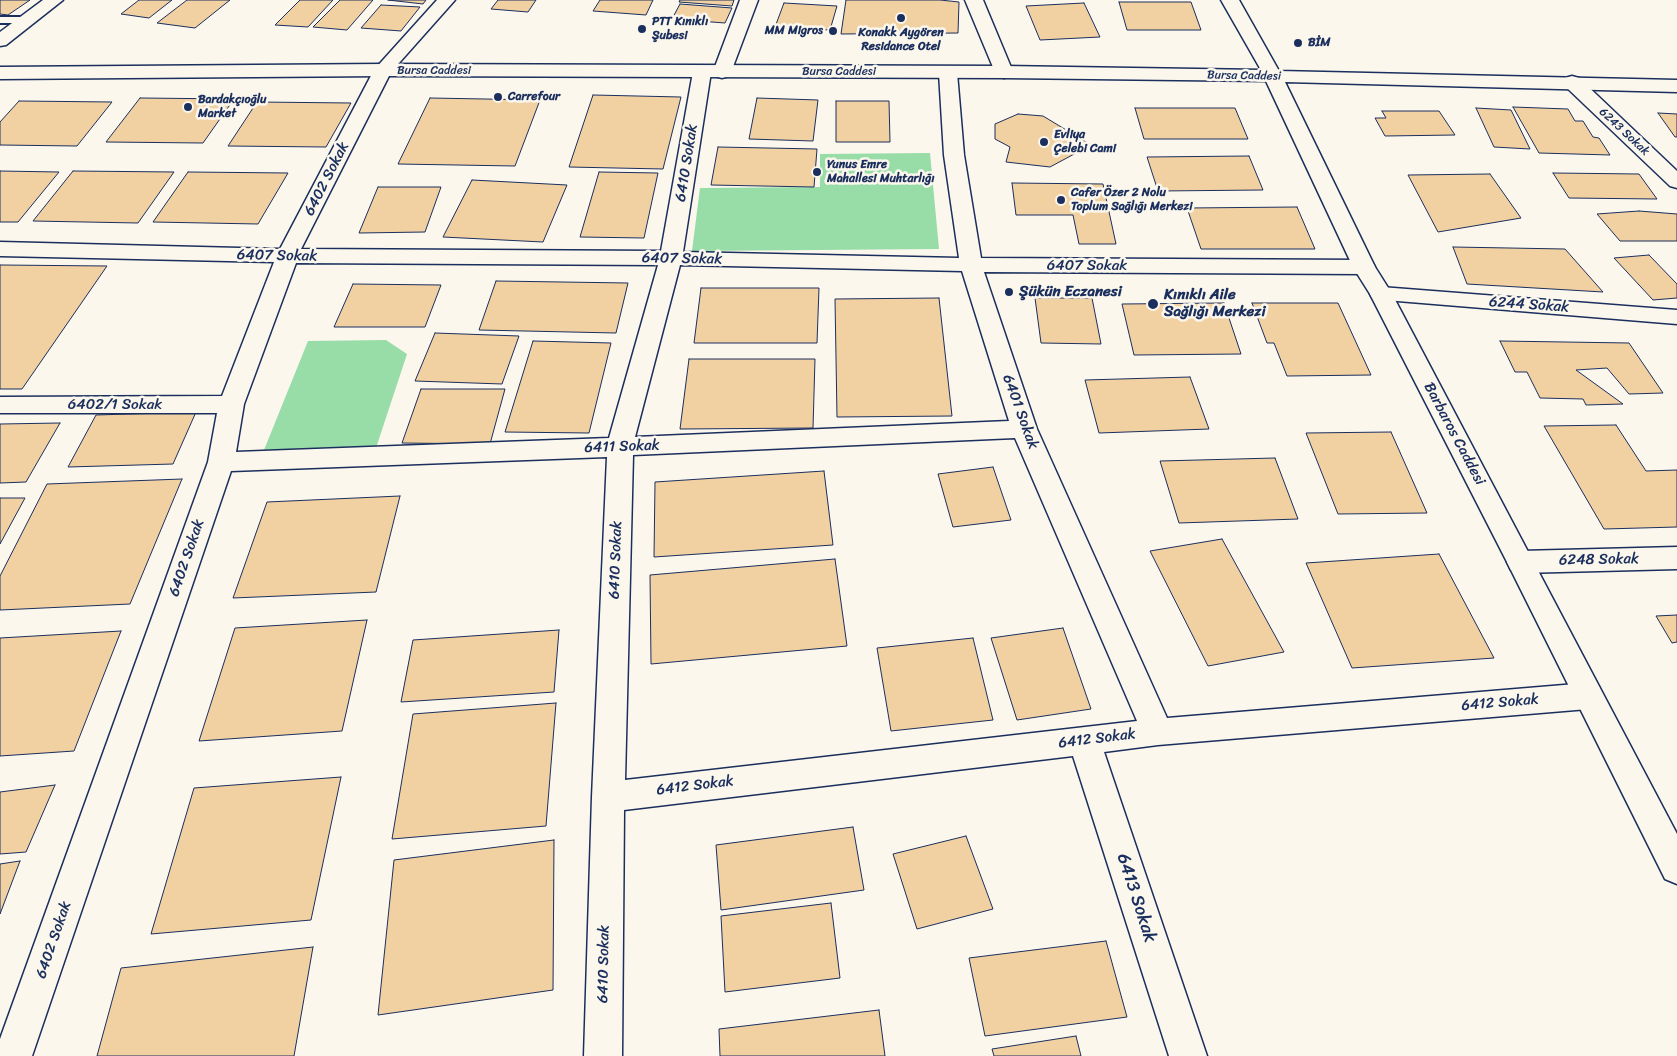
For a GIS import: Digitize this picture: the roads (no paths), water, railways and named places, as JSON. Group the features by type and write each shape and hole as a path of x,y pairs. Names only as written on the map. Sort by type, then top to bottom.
{"street":[{"path":"0,41 54,0"},
{"name":"6402 Sokak","path":"13,1056 221,462 231,404 287,256 383,70 446,0"},
{"name":"6410 Sokak","path":"602,1056 608,797 620,447 670,258 712,72 749,0"},
{"path":"974,0 1004,72"},
{"name":"Barbaros Caddesi","path":"1230,0 1273,76 1364,267 1381,294 1521,562 1588,696 1672,851"},
{"name":"Bursa Caddesi","path":"0,73 383,70 1004,72 1572,82 1677,86"},
{"name":"6401 Sokak","path":"948,73 954,155 971,265 1024,429 1158,732"},
{"name":"6243 Sokak","path":"1572,82 1677,182"},
{"name":"6407 Sokak","path":"0,249 287,256 670,258 971,265 1364,267"},
{"name":"6244 Sokak","path":"1381,294 1677,317"},
{"name":"6402/1 Sokak","path":"0,405 231,404"},
{"name":"6411 Sokak","path":"221,462 1024,429"},
{"name":"6248 Sokak","path":"1521,562 1677,558"},
{"name":"6412 Sokak","path":"608,797 1158,732 1588,696"},
{"name":"6413 Sokak","path":"1084,741 1188,1056"}],"lane":[{"path":"0,20 27,20"}],"place":[{"name":"Konakk Aygören Residance Otel","path":"901,18"},
{"name":"PTT Kınıklı Şubesi","path":"642,29"},
{"name":"MM Migros","path":"833,31"},
{"name":"BİM","path":"1298,43"},
{"name":"Carrefour","path":"498,97"},
{"name":"Bardakçıoğlu Market","path":"188,107"},
{"name":"Evliya Çelebi Cami","path":"1044,142"},
{"name":"Yunus Emre Mahallesi Muhtarlığı","path":"817,172"},
{"name":"Cafer Özer 2 Nolu Toplum Sağlığı Merkezi","path":"1061,200"},
{"name":"Şükün Eczanesi","path":"1009,292"},
{"name":"Kınıklı Aile Sağlığı Merkezi","path":"1153,304"}]}
